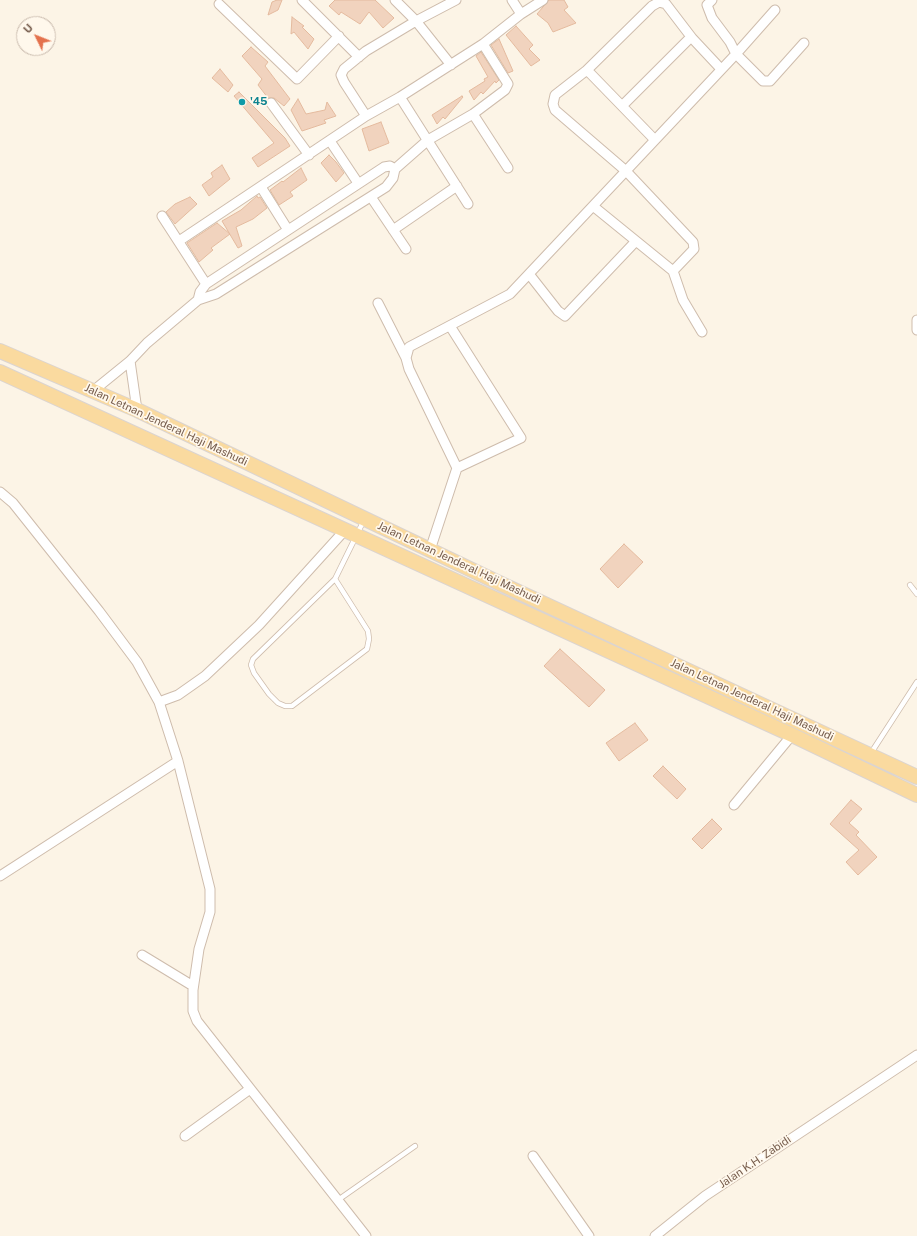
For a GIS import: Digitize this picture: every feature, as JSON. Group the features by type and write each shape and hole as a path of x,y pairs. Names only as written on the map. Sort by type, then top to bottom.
{"main road":[{"name":"Jalan Letnan Jenderal Haji Mashudi","path":"0,351 137,410 430,550 917,776"},
{"name":"Jalan Letnan Jenderal Haji Mashudi","path":"0,372 792,735 917,795"}],"street":[{"path":"302,0 359,57"},
{"path":"395,0 416,21 451,65"},
{"path":"366,116 349,91 341,74 346,67 359,57 416,21 456,0"},
{"path":"512,0 521,14"},
{"path":"179,241 366,116 400,97 483,44 521,14 543,0"},
{"path":"712,0 707,5 712,18 730,42 736,54 763,80 770,81 804,43"},
{"path":"673,271 694,249 693,242 626,171 555,110 553,104 555,95 587,70 652,6 659,2 666,4 692,38 721,69"},
{"path":"219,4 297,80 339,36"},
{"path":"406,358 409,347 510,294 736,54 775,10"},
{"path":"622,106 688,40 692,38"},
{"path":"93,391 130,362 147,343 198,300 216,294 371,197 391,182 395,169 428,140 473,114 505,90 508,86 503,75 483,44"},
{"path":"587,70 655,140"},
{"path":"400,97 468,204"},
{"path":"271,103 309,155"},
{"path":"473,114 508,168"},
{"path":"330,141 358,183"},
{"path":"198,300 200,292 206,284 384,167 390,166 395,169"},
{"path":"393,230 457,186"},
{"path":"261,187 288,230"},
{"path":"371,197 406,249"},
{"path":"593,206 673,271 683,300 702,332"},
{"path":"162,216 206,284"},
{"path":"529,274 558,311 564,316 636,241"},
{"path":"378,303 406,358 409,369 457,468 430,550"},
{"path":"917,320 917,330"},
{"path":"450,326 521,438 457,468"},
{"path":"130,362 137,410"},
{"path":"0,492 12,503 100,611 137,662 159,702 178,761 210,889 211,901 199,949 193,986 192,1001 198,1021 366,1236"},
{"path":"159,702 178,695 205,676 259,625 351,533"},
{"path":"734,805 792,735"},
{"path":"0,876 178,761"},
{"path":"142,955 193,986"},
{"name":"Jalan K.H. Zabidi","path":"655,1236 705,1196 870,1084 917,1055"},
{"path":"185,1136 250,1089"},
{"path":"533,1156 589,1236"}],"lane":[{"path":"335,579 368,631 369,639 367,649 292,706 285,706 278,703 269,694 254,673 251,665 253,659 335,579 346,561 351,533 365,519"},
{"path":"910,585 917,594"},
{"path":"870,755 917,682"},
{"path":"338,1200 415,1146"}],"building":[{"path":"282,0 278,10 268,15 272,2"},
{"path":"335,0 375,0 394,18 383,28 369,12 360,24 341,12 339,15 329,6"},
{"path":"549,0 564,0 568,7 564,10 576,23 553,32 548,23 537,14"},
{"path":"292,17 304,26 302,27 314,39 308,49 294,32 291,34"},
{"path":"516,26 533,45 529,49 540,60 531,66 506,35"},
{"path":"499,39 513,71 508,73 491,45"},
{"path":"251,47 268,62 265,66 290,99 284,106 274,98 268,98 258,85 262,79 242,56"},
{"path":"481,52 499,80 496,83 495,81 483,94 481,92 474,100 469,91 485,81 484,79 488,77 476,56"},
{"path":"220,69 233,85 228,92 212,78"},
{"path":"239,92 285,138 290,146 258,167 252,158 274,143 234,96"},
{"path":"462,96 463,97 445,119 443,117 437,124 432,115"},
{"path":"298,99 306,114 325,110 327,102 336,116 324,120 326,123 302,131 291,110"},
{"path":"381,122 389,143 369,151 362,129"},
{"path":"329,155 344,173 336,182 321,163"},
{"path":"222,165 230,179 209,196 202,185 213,177 211,173"},
{"path":"301,168 307,180 290,192 293,196 279,205 270,190"},
{"path":"257,196 258,198 260,197 267,208 253,219 236,227 242,246 238,248 222,221 241,210"},
{"path":"190,197 197,204 175,224 166,212 175,204"},
{"path":"217,223 230,234 211,248 213,250 199,262 187,243"},
{"path":"624,544 643,562 618,588 600,569"},
{"path":"560,649 605,690 589,707 544,666"},
{"path":"635,723 648,740 619,761 606,743"},
{"path":"663,766 686,789 677,799 653,776"},
{"path":"851,800 862,809 849,823 859,832 856,835 877,857 858,875 846,862 859,850 830,824"},
{"path":"712,819 722,829 702,849 692,839"}],"place":[{"name":"'45","path":"242,102"}]}
